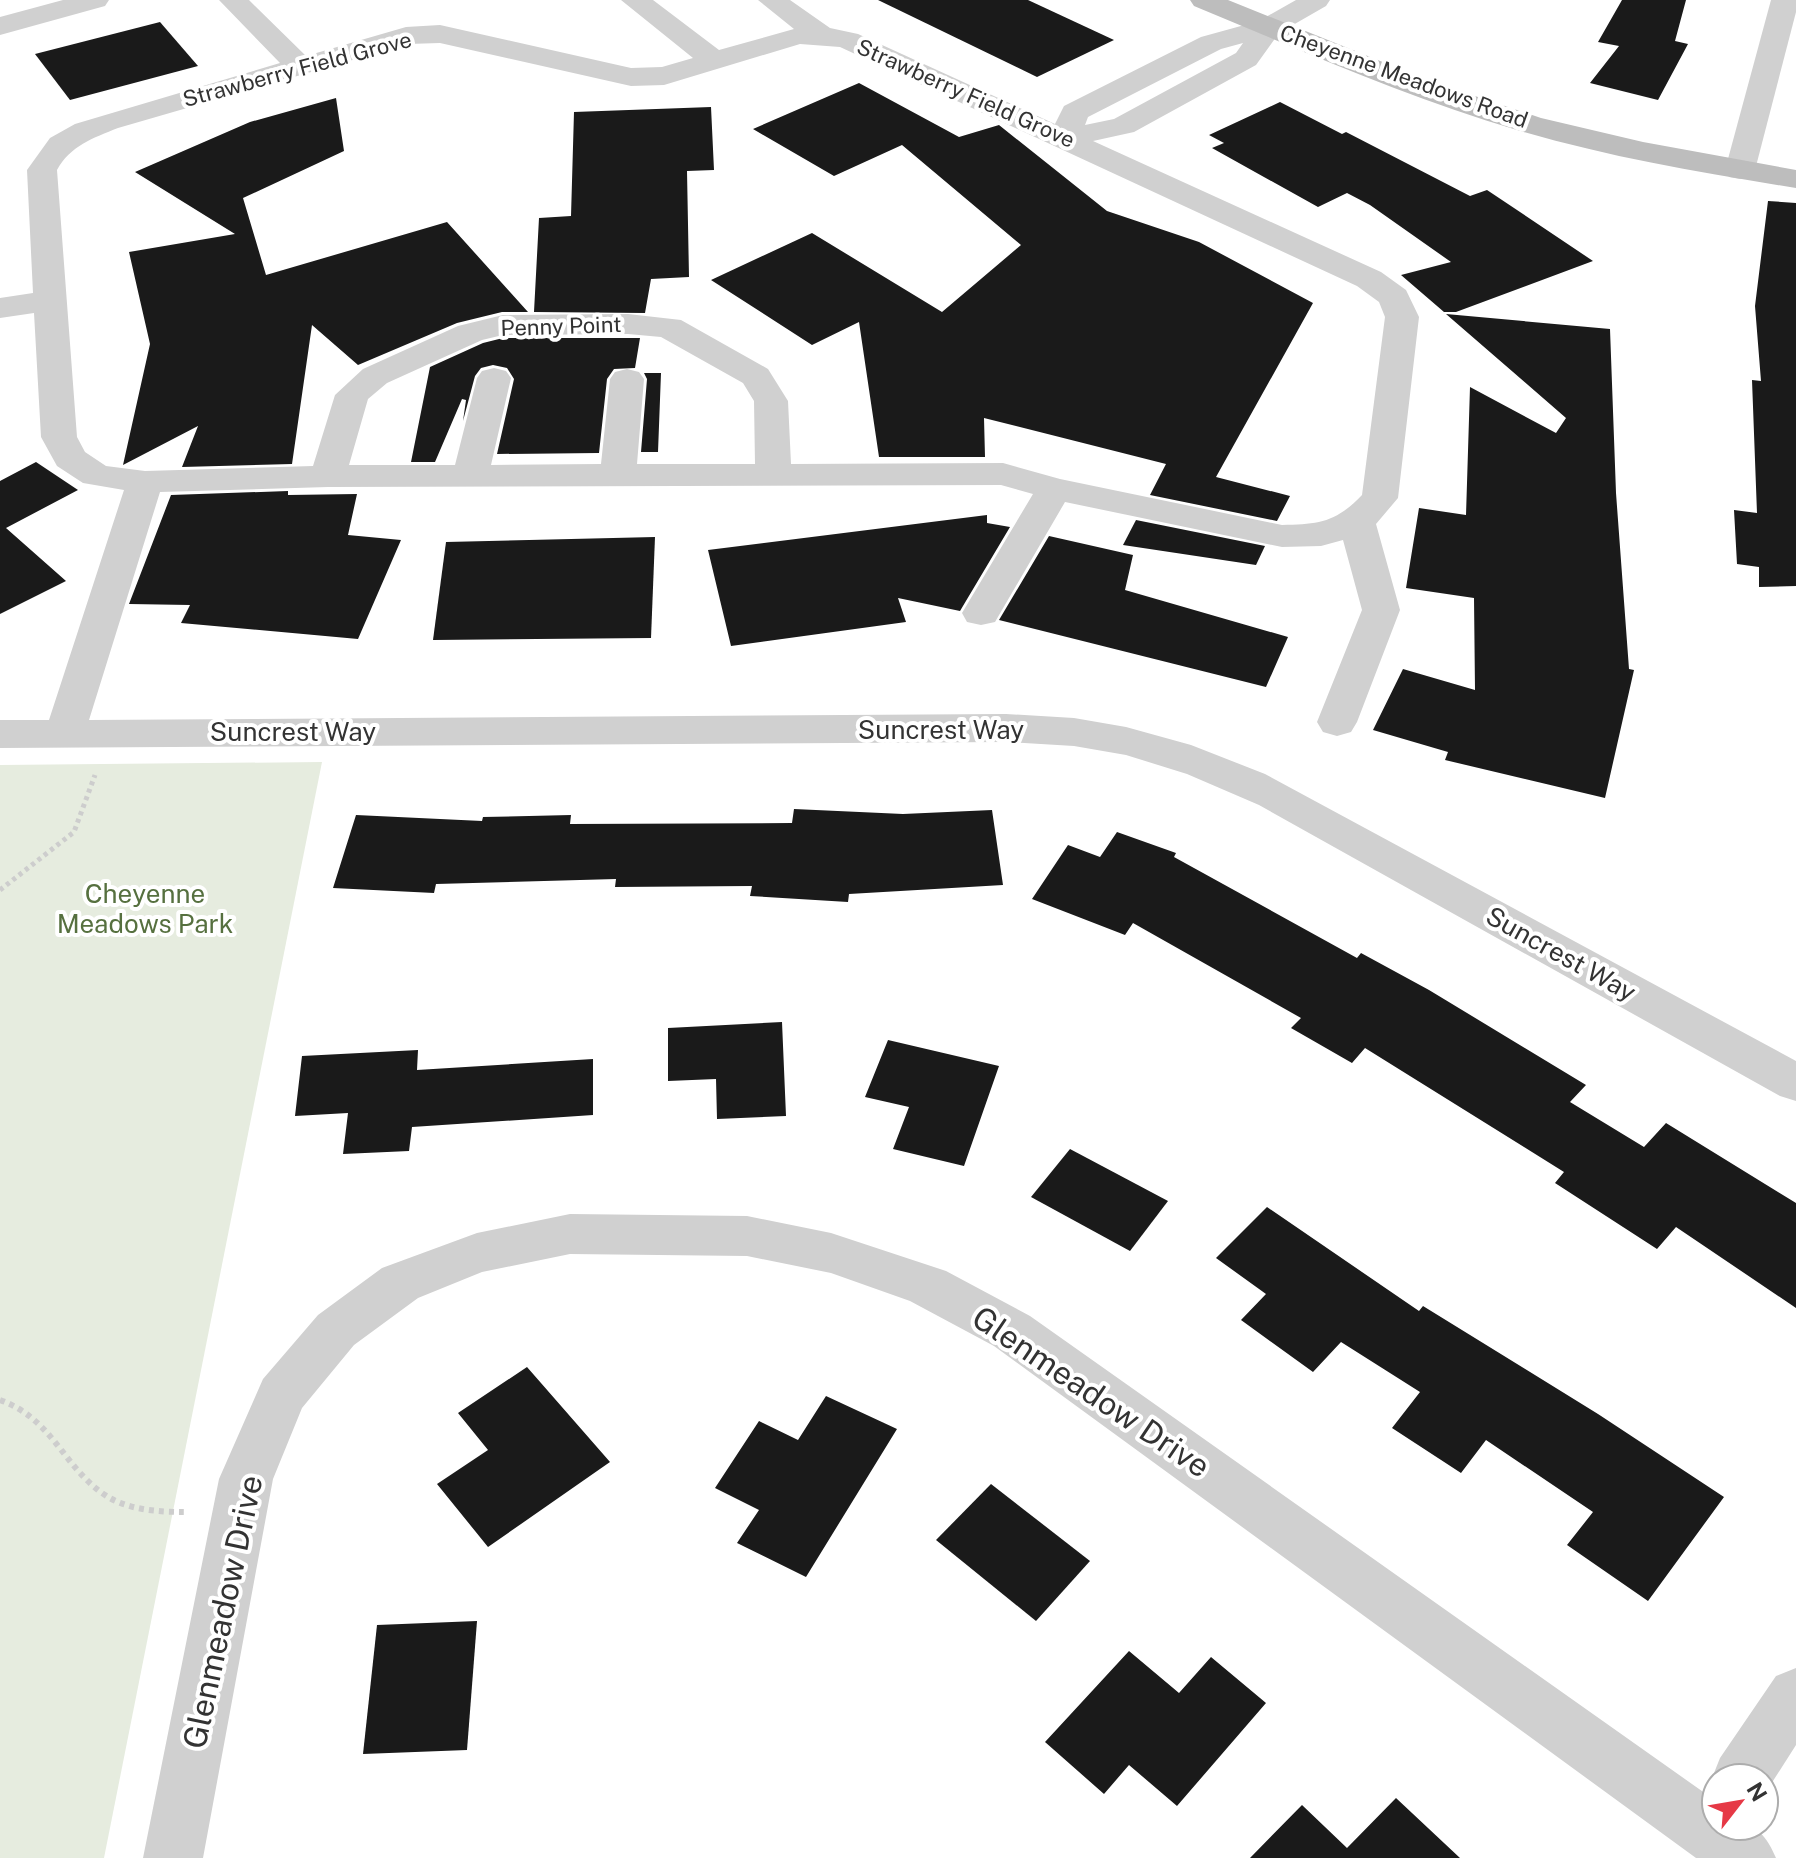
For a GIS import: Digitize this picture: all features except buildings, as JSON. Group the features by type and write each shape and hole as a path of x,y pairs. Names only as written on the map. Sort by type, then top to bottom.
{"main road":[{"name":"Cheyenne Meadows Road","path":"1204,0 1412,84 1495,113 1578,137 1796,179"}],"street":[{"path":"0,26 95,0"},
{"path":"233,0 300,66"},
{"path":"635,0 714,60"},
{"path":"772,0 821,35"},
{"path":"1065,138 1075,112 1211,43 1269,27 1316,0"},
{"path":"1740,170 1785,0"},
{"path":"1065,138 1123,126 1246,59 1269,27"},
{"name":"Strawberry Field Grove","path":"440,34 631,77 664,76 714,60 778,41 821,35 848,40 1369,279 1394,297 1402,317 1380,498 1357,522 1321,535 1282,536 1054,489 1003,474 328,476 145,482 96,475 70,458 59,437 42,170 50,151 75,135 107,122 406,36 440,34"},
{"path":"1155,71 1194,87"},
{"path":"0,308 50,301"},
{"name":"Penny Point","path":"328,476 352,395 375,376 470,333 503,325 628,324 669,327 756,376 771,401 773,475"},
{"path":"471,475 494,378"},
{"path":"618,476 627,379"},
{"path":"65,732 145,482"},
{"path":"981,613 1054,489"},
{"path":"1337,722 1381,610 1357,522"},
{"name":"Suncrest Way","path":"0,734 1006,728 1076,732 1153,747 1216,768 1274,795 1796,1083"},
{"name":"Glenmeadow Drive","path":"173,1858 246,1479 281,1395 336,1330 400,1283 477,1253 570,1234 747,1236 831,1253 928,1286 1012,1331 1700,1830"},
{"path":"1752,1762 1796,1695"}],"path":[{"path":"0,890 74,832 110,732"},
{"path":"0,1400 20,1405 53,1435 108,1498 150,1511 240,1514"}],"green space":[{"name":"Cheyenne Meadows Park","path":"322,762 104,1858 0,1858 0,765"}]}
